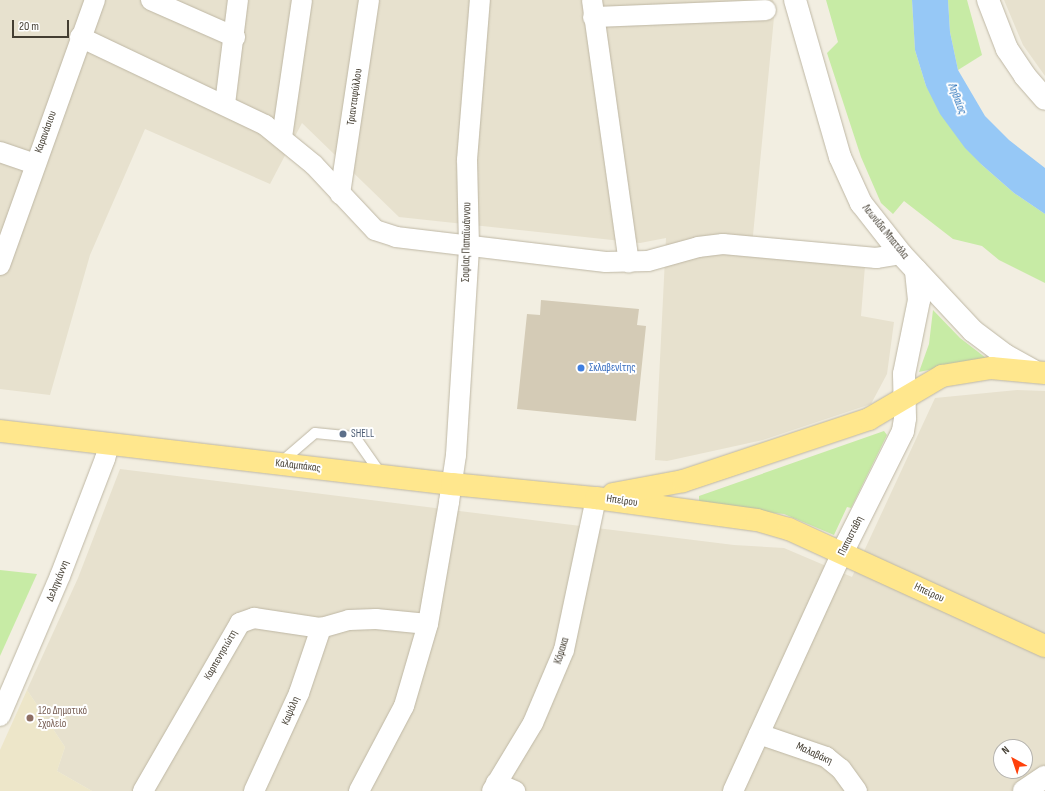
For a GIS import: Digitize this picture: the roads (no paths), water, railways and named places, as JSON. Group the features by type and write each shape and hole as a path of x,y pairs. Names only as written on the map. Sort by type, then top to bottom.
{"main road":[{"name":"Ηπείρου","path":"596,498 691,478 869,419 904,399 933,379 951,373 991,368 1039,371"},
{"name":"Καλαμπάκας","path":"0,431 452,484 596,498"},
{"name":"Ηπείρου","path":"596,498 757,520 789,529 1045,646"}],"street":[{"name":"Καρανάσιου","path":"0,265 80,38 95,0"},
{"path":"151,0 235,37"},
{"path":"225,104 235,37 238,0"},
{"path":"282,137 302,0"},
{"name":"Τριανταφύλλου","path":"340,194 369,0"},
{"name":"Σοφίας Παπαϊωάννου","path":"359,791 404,706 428,624 452,484 456,455 469,247 467,160 480,0"},
{"name":"Λεωνίδα Μπατόλα","path":"795,0 847,175 872,220 901,254 973,331 996,350 1039,371"},
{"path":"988,0 1007,49 1025,76 1045,99"},
{"path":"629,262 593,8 766,10"},
{"path":"80,38 225,104 265,125 282,137 375,230 396,237 581,260 629,262 648,260 698,247 723,244 876,258 901,254"},
{"path":"0,152 35,164"},
{"name":"Παπαστάθη","path":"732,791 842,553 900,438 905,418 904,374 917,313 916,270"},
{"name":"Δεληγιάννη","path":"0,716 60,576 105,459 108,444"},
{"name":"Κόρακα","path":"494,787 533,724 564,650 596,498"},
{"name":"Καρπενησιώτη","path":"143,791 240,623 254,618 321,628 350,620 376,619 428,624"},
{"name":"Καψάλη","path":"254,791 299,693 321,628"},
{"name":"Μαλαβάκη","path":"759,734 826,757 841,769 857,791"},
{"path":"1024,791 1045,776"},
{"path":"494,787 515,791"}],"lane":[{"path":"279,464 315,433 355,437 382,476"}],"water":[{"name":"Ληθαίος","path":"912,0 948,0 950,32 958,70 985,116 1009,140 1045,168 1045,214 1014,193 982,165 965,148 940,114 926,86 915,50"}],"place":[{"name":"Σκλαβενίτης","path":"581,368"},
{"name":"SHELL","path":"343,434"},
{"name":"12ο Δημοτικό Σχολείο","path":"30,718"}]}
